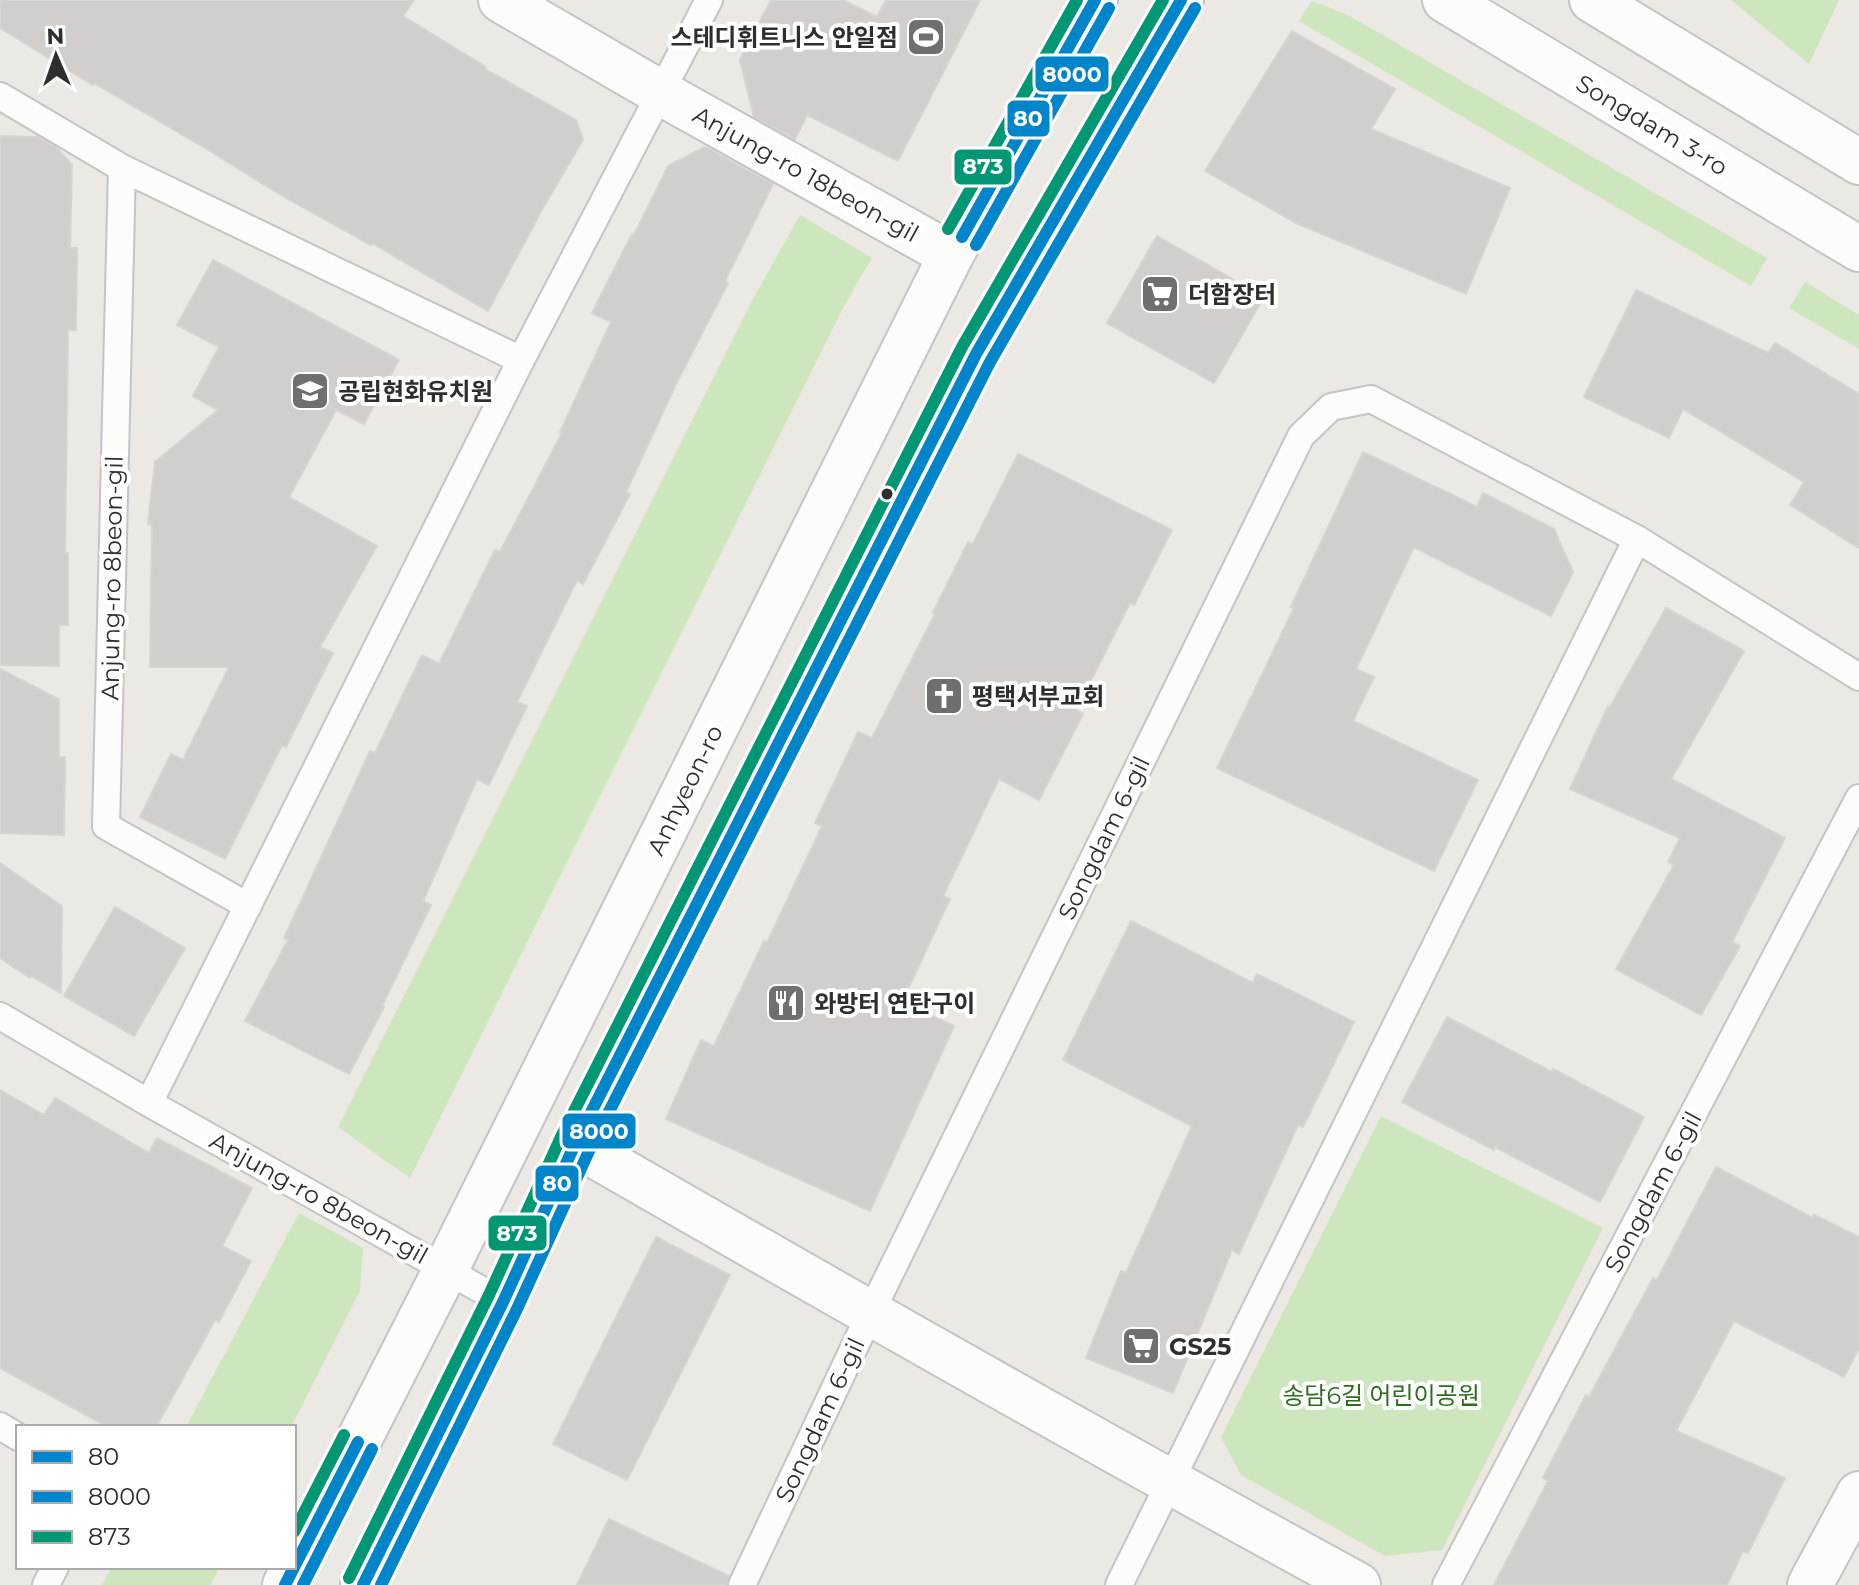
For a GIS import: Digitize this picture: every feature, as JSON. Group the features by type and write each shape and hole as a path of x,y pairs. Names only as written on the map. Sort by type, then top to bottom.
{"main road":[{"name":"Anjung-ro 18beon-gil","path":"501,0 951,255"},
{"name":"Anhyeon-ro","path":"296,1563 951,255 1095,0"},
{"path":"363,1585 503,1302 575,1144 976,354 1181,0"},
{"name":"Songdam 3-ro","path":"1445,0 1859,249"},
{"path":"1592,0 1859,162"},
{"path":"575,1144 870,1314 1358,1585"},
{"path":"1810,1585 1859,1494"}],"lane":[{"path":"149,1103 521,360 709,0"},
{"path":"0,96 122,168 521,360"},
{"name":"Anjung-ro 8beon-gil","path":"122,168 106,826 248,906"},
{"name":"Songdam 6-gil","path":"742,1585 870,1314 1301,436 1331,407 1371,399 1637,539 1859,677"},
{"path":"1119,1585 1637,539"},
{"name":"Songdam 6-gil","path":"1446,1585 1859,798"},
{"name":"Anjung-ro 8beon-gil","path":"0,1016 503,1302"}],"green space":[{"path":"1731,0 1839,0 1809,64"},
{"path":"1312,1 1348,15 1767,258 1751,286 1299,21"},
{"path":"800,215 872,258 844,306 410,1178 338,1127 753,299"},
{"path":"1805,282 1859,315 1859,349 1789,308"},
{"name":"송담6길 어린이공원","path":"1381,1116 1603,1228 1442,1550 1385,1556 1241,1475 1221,1437"},
{"path":"299,1213 363,1248 360,1291 292,1425 187,1425"},
{"path":"111,1569 219,1569 210,1585 102,1585"}],"building":[{"path":"0,0 414,0 403,16 485,69 576,120 583,140 488,311 372,243 281,195 0,28"},
{"path":"771,0 843,0 877,17 886,0 980,0 898,161 807,115 795,139 754,117 740,60"},
{"path":"1292,31 1395,89 1371,129 1510,188 1466,294 1296,223 1205,171"},
{"path":"0,136 38,137 56,147 72,165 70,248 77,248 76,330 68,330 65,553 68,553 68,625 59,625 59,666 0,665"},
{"path":"705,147 773,184 626,492 630,494 583,584 577,580 517,702 527,706 489,785 477,779 423,901 431,905 349,1074 245,1021 288,940 284,938 370,751 375,753 422,655 439,664 495,550 500,552 562,433 611,322 592,313 632,234 668,166"},
{"path":"1157,236 1264,297 1214,383 1107,323"},
{"path":"213,260 399,360 364,424 336,410 289,497 377,546 320,647 333,653 286,747 282,745 225,859 140,817 171,754 183,760 229,667 150,667 152,526 148,524 155,462 218,410 193,396 219,347 177,325"},
{"path":"1636,290 1768,353 1775,343 1859,394 1859,548 1790,505 1804,482 1683,409 1669,438 1584,397"},
{"path":"1363,452 1477,507 1483,493 1554,529 1573,572 1551,616 1414,547 1356,669 1374,677 1353,721 1478,780 1434,871 1217,768 1294,608 1291,607"},
{"path":"1018,454 1172,530 1134,605 1130,603 1076,710 1083,714 1039,800 999,779 943,896 950,899 902,1002 954,1026 870,1211 666,1119 701,1040 714,1046 764,941 767,943 822,826 815,823 858,732 872,738 968,542 973,544"},
{"path":"1666,608 1744,651 1671,779 1785,838 1732,942 1740,946 1701,1015 1616,969 1674,865 1668,862 1680,838 1570,789 1608,706"},
{"path":"0,669 59,699 59,757 65,757 64,835 0,833"},
{"path":"0,863 62,906 61,993 30,978 0,958"},
{"path":"115,907 185,948 134,1036 64,996"},
{"path":"1131,921 1253,983 1257,974 1354,1022 1303,1127 1298,1125 1239,1254 1232,1250 1173,1393 1086,1358 1121,1271 1126,1273 1192,1126 1063,1060"},
{"path":"1447,1017 1644,1117 1600,1202 1402,1102"},
{"path":"0,1090 44,1115 55,1098 149,1153 157,1138 252,1188 222,1246 251,1261 219,1322 215,1320 157,1425 104,1425 0,1368"},
{"path":"1716,1167 1813,1218 1814,1215 1859,1237 1859,1348 1844,1377 1734,1321 1676,1431 1785,1478 1748,1553 1743,1551 1727,1585 1494,1585 1548,1481 1543,1478 1586,1395 1589,1397 1653,1278 1657,1280"},
{"path":"656,1237 730,1275 627,1480 553,1444"},
{"path":"609,1519 729,1576 726,1585 577,1585"}],"transit line":[{"name":"873","path":"948,229 1077,0"},
{"name":"80","path":"962,237 1095,0"},
{"name":"873","path":"349,1578 489,1295 561,1137 962,347 1163,0"},
{"name":"80","path":"363,1585 503,1302 575,1144 976,354 1181,0"},
{"name":"8000","path":"976,245 1109,8"},
{"name":"8000","path":"381,1585 517,1309 589,1151 990,362 1195,8"},
{"name":"873","path":"296,1528 344,1435"},
{"name":"80","path":"296,1563 358,1442"},
{"name":"8000","path":"303,1585 372,1449"},
{"name":"80","path":"285,1585 293,1569"}],"place":[{"name":"스테디휘트니스 안일점","path":"926,37"},
{"name":"더함장터","path":"1160,294"},
{"name":"공립현화유치원","path":"310,391"},
{"name":"평택서부교회","path":"944,696"},
{"name":"와방터 연탄구이","path":"786,1003"},
{"name":"GS25","path":"1141,1346"}]}
